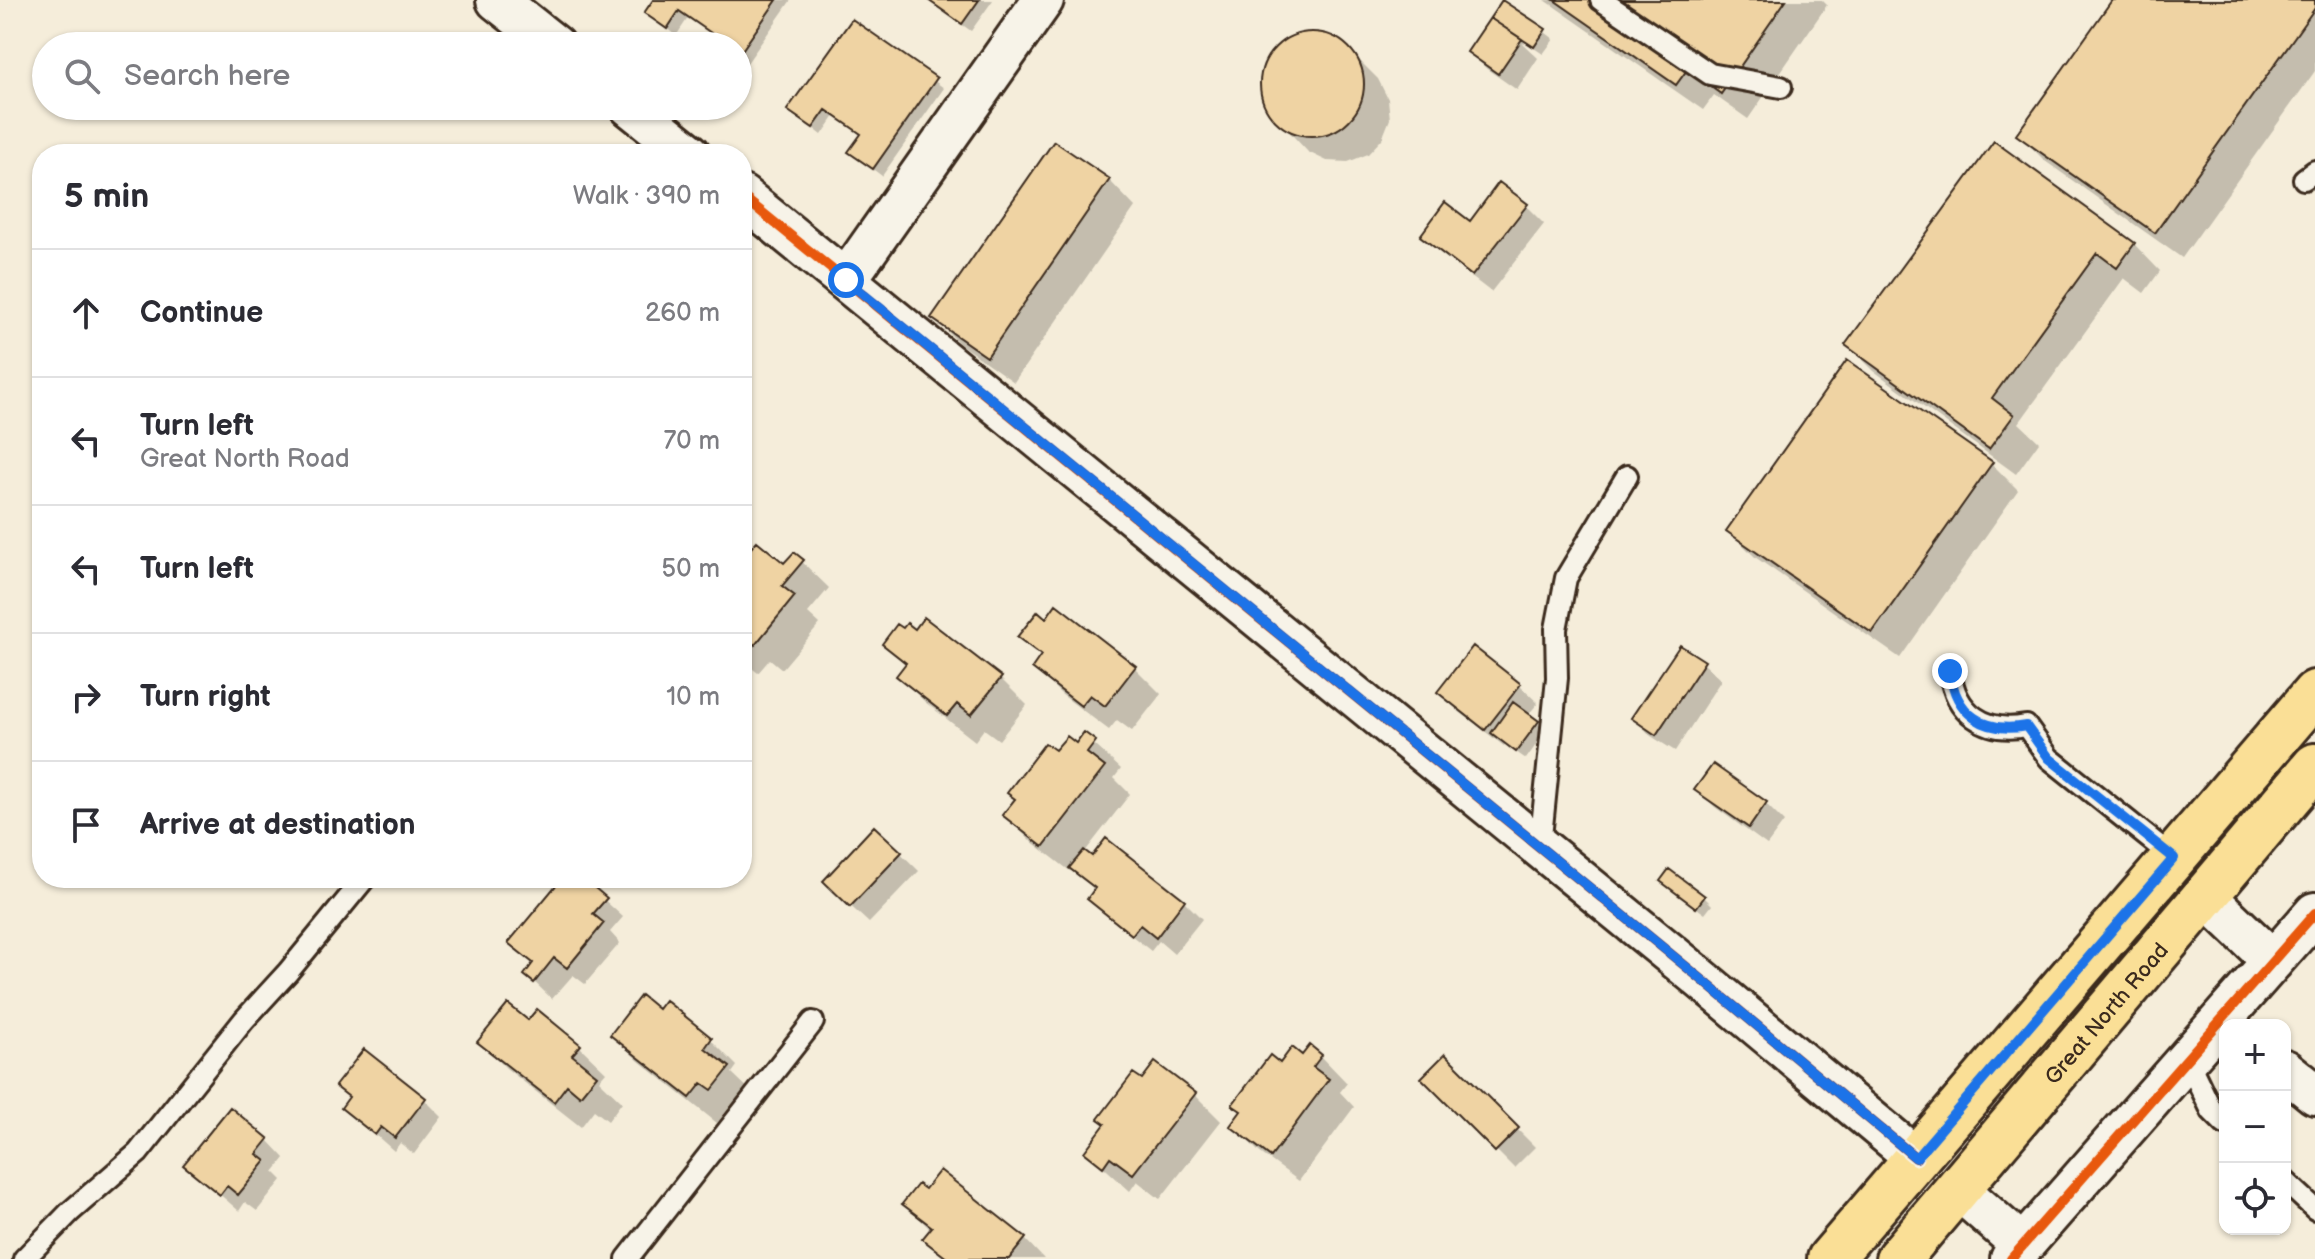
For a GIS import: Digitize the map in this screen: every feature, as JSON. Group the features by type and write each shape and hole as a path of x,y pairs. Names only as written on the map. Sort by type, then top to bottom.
{"main road":[{"path":"1830,1259 2315,693"},
{"name":"Great North Road","path":"1898,1259 2315,766"}],"street":[{"path":"497,0 537,32"},
{"path":"846,280 1043,0"},
{"path":"648,120 678,144"},
{"path":"752,204 1916,1158"},
{"path":"2205,896 2273,961"},
{"path":"2227,1019 2315,913"},
{"path":"1958,1189 2025,1254 2187,1059 2219,1028"},
{"path":"2291,1075 2315,1094"}],"lane":[{"path":"1601,0 1710,74 1781,87"},
{"path":"1540,847 1557,678 1556,629 1566,578 1627,476"},
{"path":"1950,671 1956,696 1972,717 1998,728 2026,726 2049,758 2174,858"},
{"path":"24,1259 70,1212 138,1153 244,1020 357,888"},
{"path":"627,1259 813,1022"},
{"path":"2187,1059 2212,1111 2219,1118"},
{"path":"2291,1187 2315,1209"}],"building":[{"path":"653,0 777,0 752,36 752,32 710,32 679,11 667,29 644,13"},
{"path":"928,0 979,0 962,24"},
{"path":"1502,0 1546,29 1534,47 1490,18"},
{"path":"1554,0 1786,0 1721,94 1687,70 1676,85"},
{"path":"2112,0 2315,0 2315,8 2155,233 2016,135"},
{"path":"1490,18 1522,39 1498,74 1467,52"},
{"path":"852,19 937,78 873,169 848,152 861,134 826,110 813,128 787,110"},
{"path":"1312,32 1332,36 1349,47 1360,64 1364,84 1360,104 1349,121 1332,132 1312,136 1292,132 1275,121 1264,104 1260,84 1264,64 1275,47 1292,36"},
{"path":"1054,141 1110,179 987,357 931,318"},
{"path":"1994,141 2135,243 2117,268 2097,253 1992,398 2014,415 1989,449 1845,345"},
{"path":"1499,182 1528,204 1472,276 1420,236 1445,202 1470,221"},
{"path":"1847,360 1993,462 1872,633 1726,531"},
{"path":"757,541 784,563 794,552 804,560 782,586 795,596 755,645 752,643 752,547"},
{"path":"1056,604 1136,666 1105,706 1090,695 1081,706 1032,668 1041,655 1017,637 1038,611 1046,618"},
{"path":"924,617 1002,677 971,715 957,704 947,716 896,676 906,663 882,644 897,624 903,628 907,623 915,629"},
{"path":"1680,645 1705,661 1656,735 1631,718"},
{"path":"1473,646 1521,684 1485,730 1437,692"},
{"path":"1513,702 1539,721 1516,752 1491,733"},
{"path":"1084,732 1096,741 1087,753 1105,767 1043,847 1002,815 1015,799 1007,793 1045,743 1055,750 1067,736 1076,743"},
{"path":"1713,764 1767,802 1749,828 1694,790"},
{"path":"874,826 902,852 850,907 823,881"},
{"path":"1106,838 1185,900 1156,938 1140,925 1132,935 1087,899 1095,888 1069,868 1084,850 1092,856"},
{"path":"1669,869 1705,896 1696,908 1660,881"},
{"path":"554,888 595,888 607,898 593,914 604,923 567,968 554,958 534,983 524,975 533,963 508,943"},
{"path":"641,995 658,1009 665,1000 712,1038 705,1048 730,1067 712,1090 702,1083 690,1098 610,1035"},
{"path":"508,1004 528,1020 537,1009 581,1045 572,1055 597,1075 580,1096 567,1085 554,1102 477,1042"},
{"path":"1310,1045 1322,1055 1313,1067 1329,1079 1271,1157 1230,1126 1241,1111 1232,1105 1270,1055 1280,1063 1292,1047 1302,1055"},
{"path":"364,1049 426,1098 395,1138 381,1127 375,1135 341,1108 349,1097 335,1086"},
{"path":"1445,1054 1519,1128 1495,1152 1421,1078"},
{"path":"1155,1062 1196,1093 1133,1174 1110,1157 1103,1167 1084,1152 1105,1124 1098,1119 1133,1073 1142,1079"},
{"path":"230,1107 269,1139 257,1154 266,1161 238,1195 227,1186 220,1195 183,1165"},
{"path":"940,1170 1026,1238 1009,1259 948,1259 922,1239 932,1227 902,1204 918,1184 925,1189"}],"cycle path":[{"path":"752,204 1916,1158"},
{"path":"2011,1259 2315,913"}],"route":[{"path":"846,280 1916,1158 2174,858 2049,758 2026,726 1998,728 1972,717 1956,696 1950,671"}]}
